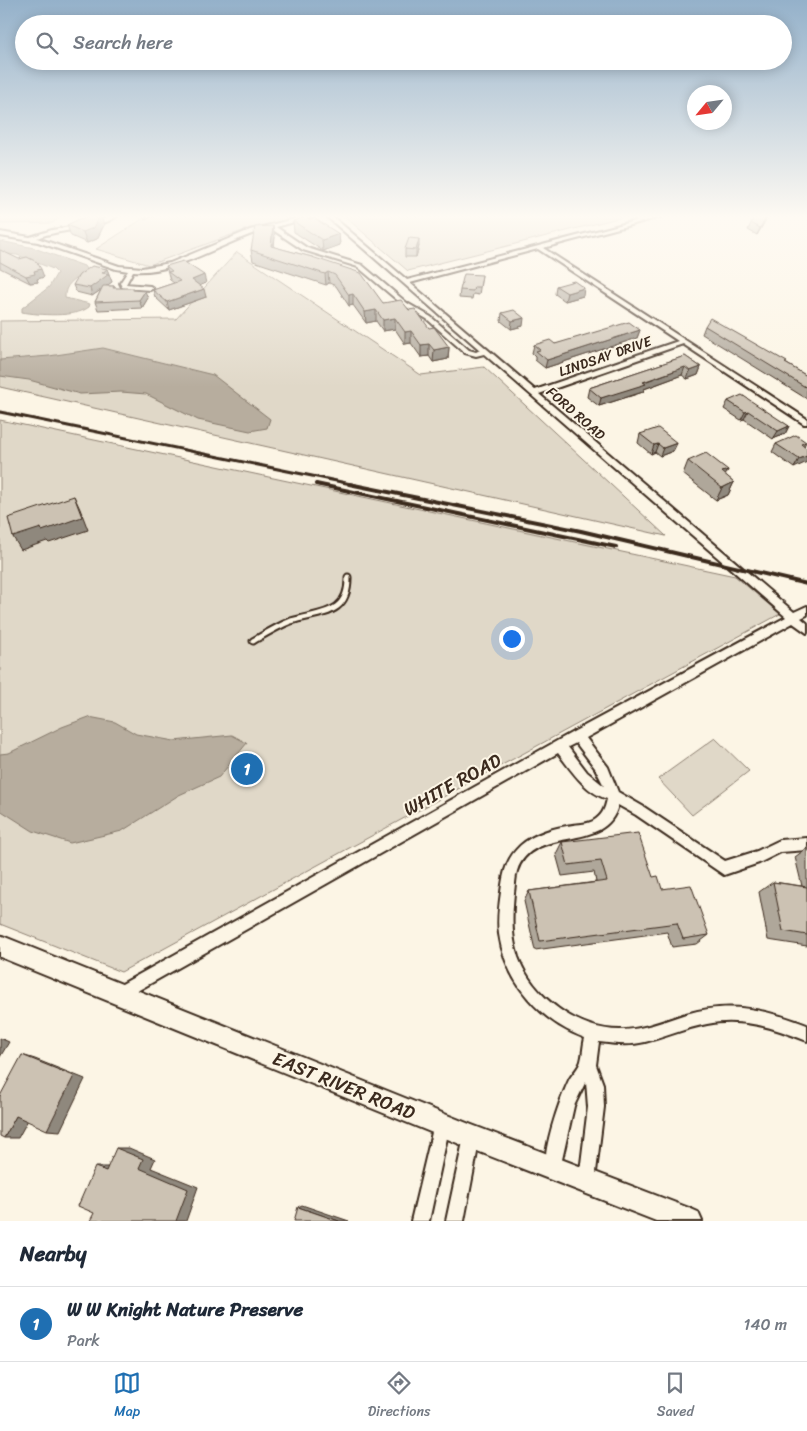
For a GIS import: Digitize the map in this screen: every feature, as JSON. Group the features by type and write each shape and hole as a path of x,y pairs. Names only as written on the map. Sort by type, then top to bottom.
{"main road":[{"name":"EAST RIVER ROAD","path":"0,946 689,1221"}],"street":[{"path":"129,273 123,283 124,286 150,288"},
{"path":"358,273 372,277"},
{"path":"368,273 405,304 429,318 467,352 476,354 485,351"},
{"name":"FORD ROAD","path":"395,273 807,629"},
{"path":"405,282 439,273"},
{"path":"578,273 807,422"},
{"name":"LINDSAY DRIVE","path":"534,393 683,342"},
{"name":"WHITE ROAD","path":"117,994 807,610"},
{"path":"578,736 609,778 613,796 611,811 599,825 541,840 523,850 512,866 506,902 506,935 512,961 531,992 553,1015 575,1028 608,1037 642,1035 679,1022 726,1014 771,1018 807,1033"},
{"path":"560,746 593,786 602,793 613,796 640,811 724,868 760,857 780,846 807,844"},
{"path":"553,1167 559,1131 566,1105 576,1083 588,1065 593,1033"},
{"path":"587,1180 596,1107 595,1084 588,1065"},
{"path":"420,1221 442,1124"},
{"path":"455,1221 472,1136"}],"lane":[{"path":"253,641 291,622 332,611 340,606 348,592 348,577"}],"shaded area":[{"path":"57,273 84,273 68,285 65,298 90,304 89,307 75,313 66,314 47,315 22,312 22,308 49,287"},
{"path":"218,273 268,273 421,375 484,367 666,536 0,387 0,321 176,319"},
{"path":"103,348 213,375 270,419 267,428 250,431 198,420 146,394 121,392 80,394 29,380 0,376 0,360 49,356"},
{"path":"0,420 735,576 780,614 121,972 0,924"},
{"path":"89,717 115,722 136,734 174,741 232,735 247,743 219,777 179,795 122,831 70,843 33,831 0,810 0,754 9,753 62,727"},
{"path":"715,738 749,771 692,815 658,779"}],"building":[{"path":"20,273 35,274 26,276"},
{"path":"82,273 109,274 90,288 73,285"},
{"path":"169,273 201,273 204,275 192,280 204,289 167,302 153,290 180,281"},
{"path":"330,273 361,273 383,303 401,300 409,310 415,309 429,328 434,327 449,347 434,350 429,344 421,345 411,331 405,332 395,318 383,320 376,310 365,312 353,294 349,295 335,275"},
{"path":"464,274 482,275 480,287 474,287 473,291 460,290"},
{"path":"574,281 584,288 567,293 556,286"},
{"path":"103,286 134,288 133,290 145,291 139,300 95,302"},
{"path":"514,310 524,318 512,321 502,313"},
{"path":"710,318 787,362 785,363 807,376 807,388 705,326"},
{"path":"629,322 640,330 547,360 536,351 540,350 534,345 550,340 555,344"},
{"path":"685,356 701,367 690,371 685,367 643,382 646,384 601,398 589,388"},
{"path":"742,395 789,426 778,431 748,411 745,412 728,401"},
{"path":"658,428 677,443 663,448 658,444 654,445 640,434"},
{"path":"796,435 806,442 801,444 807,449 807,456 799,459 776,444"},
{"path":"706,453 728,470 722,472 734,482 722,488 688,461"},
{"path":"74,496 82,517 42,531 41,528 13,537 8,518"},
{"path":"638,833 653,877 658,876 662,889 691,885 709,935 683,939 677,923 540,941 529,891 607,881 601,861 568,865 562,842"},
{"path":"773,882 807,887 807,935 783,931"},
{"path":"22,1055 74,1076 47,1130 16,1116 4,1138 0,1136 0,1096"},
{"path":"116,1148 143,1159 139,1168 188,1189 176,1221 90,1221 94,1213 78,1206 95,1167 106,1171"},
{"path":"298,1207 339,1221 294,1221"}],"railway":[{"path":"0,412 356,485"},
{"path":"320,485 316,484 616,547"},
{"path":"349,484 581,531 807,584"}],"place":[{"name":"W W Knight Nature Preserve","path":"247,769"}]}
